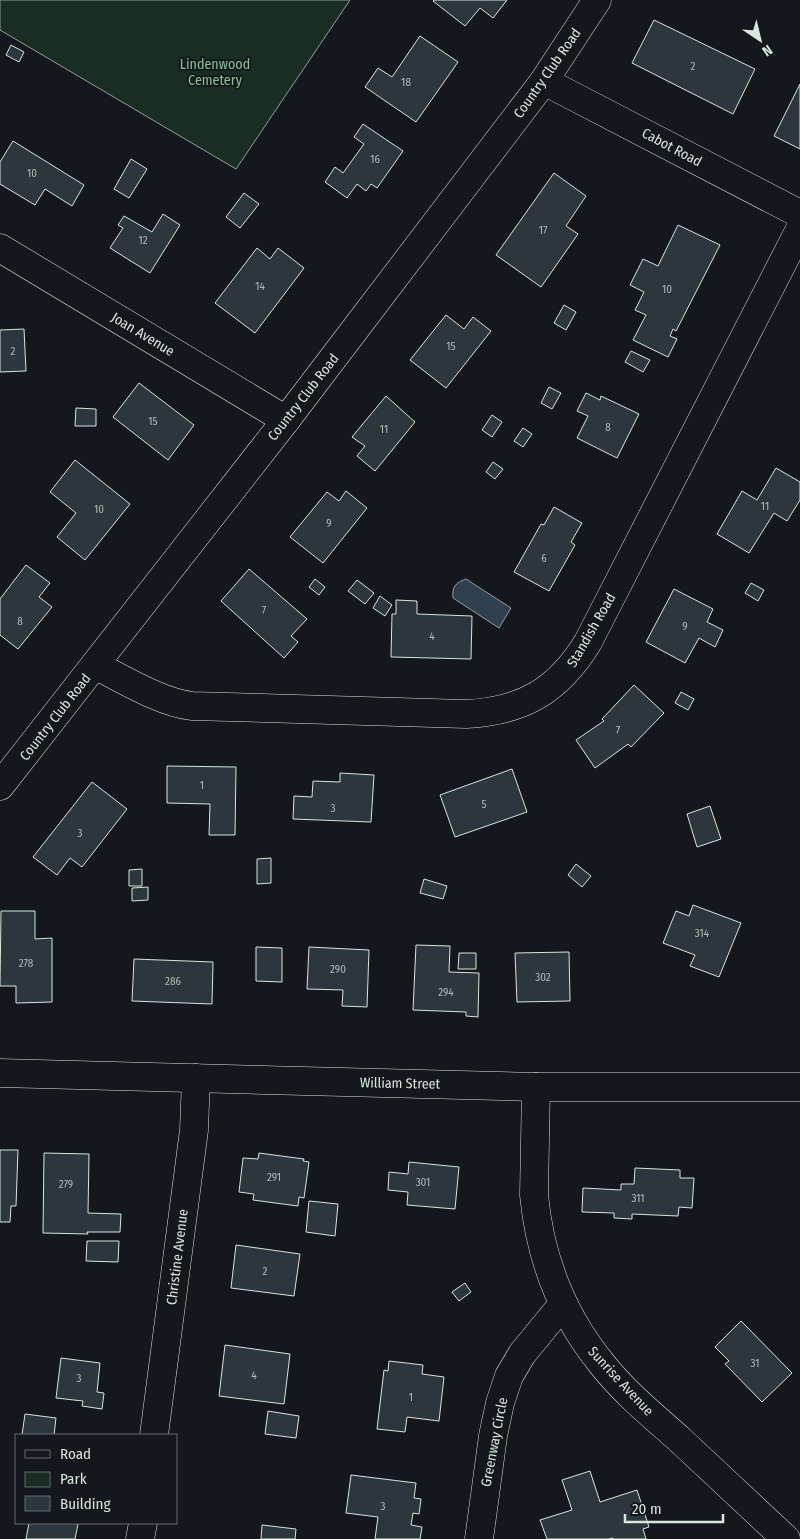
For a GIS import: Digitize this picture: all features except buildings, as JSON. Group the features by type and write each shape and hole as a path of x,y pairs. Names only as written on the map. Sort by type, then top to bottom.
{"street":[{"name":"Country Club Road","path":"0,786 286,420 544,81 597,0"},
{"name":"Cabot Road","path":"544,81 800,214"},
{"name":"Standish Road","path":"95,666 164,699 181,705 192,706 466,714 503,710 537,696 553,686 566,673 588,642 800,229"},
{"name":"Joan Avenue","path":"0,248 286,420"},
{"name":"William Street","path":"0,1073 536,1087 800,1087"},
{"name":"Christine Avenue","path":"154,1434 194,1130 196,1078"},
{"name":"Sunrise Avenue","path":"536,1087 534,1195 546,1260 563,1304 584,1340 603,1366 628,1393 786,1539"},
{"name":"Greenway Circle","path":"478,1539 492,1436 509,1376 522,1354 563,1304"},
{"path":"140,1539 143,1524"}],"green space":[{"name":"Lindenwood Cemetery","path":"0,0 350,0 236,169 0,30"}],"water":[{"path":"466,579 511,608 499,628 453,598 455,586"}]}
